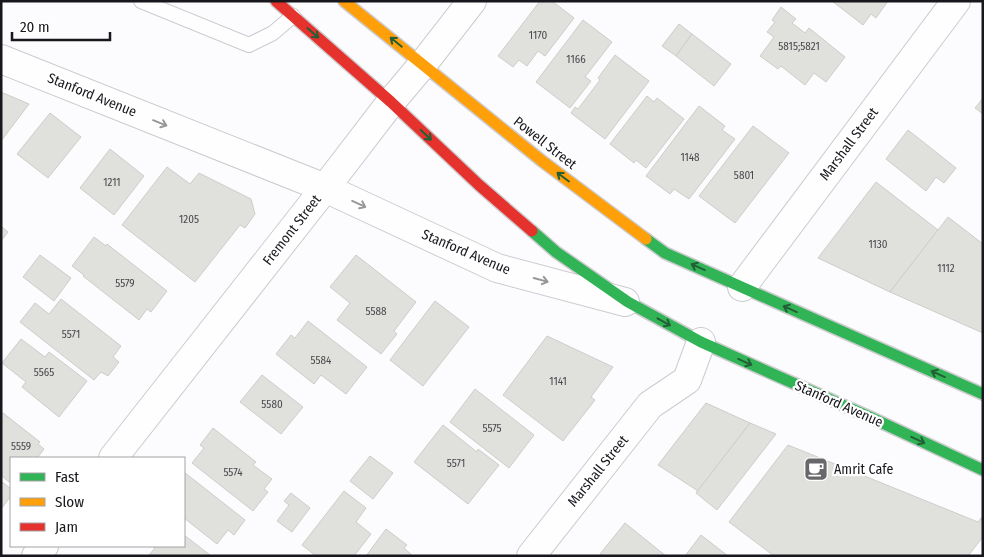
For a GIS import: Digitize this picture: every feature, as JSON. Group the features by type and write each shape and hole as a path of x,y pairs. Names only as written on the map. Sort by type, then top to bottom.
{"main road":[{"path":"276,1 391,102 479,185 556,252 628,302"},
{"name":"Powell Street","path":"344,1 542,161 665,253 742,287"},
{"path":"742,287 983,394"},
{"name":"Stanford Avenue","path":"628,302 701,342 983,470"}],"street":[{"name":"Fremont Street","path":"113,457 472,1"},
{"name":"Marshall Street","path":"742,287 956,1"},
{"name":"Stanford Avenue","path":"1,59 325,188 497,268 628,302"},
{"name":"Marshall Street","path":"531,556 650,406 687,380 701,342"}],"lane":[{"path":"141,1 249,45 273,34 293,16"}],"building":[{"path":"540,1 552,1 574,18 545,56 538,51 527,66 519,60 513,67 498,56"},
{"path":"832,1 888,1 876,18 871,14 863,25"},
{"path":"781,7 796,19 792,23 805,33 809,28 845,57 826,82 814,73 805,85 781,66 778,69 760,56 774,37 767,32 775,22 772,20"},
{"path":"583,20 612,42 585,77 591,81 570,108 536,82"},
{"path":"679,24 692,34 676,56 662,46"},
{"path":"692,34 731,64 714,86 676,56"},
{"path":"615,55 649,81 605,139 571,113 575,107 578,109 600,80 598,78"},
{"path":"1,92 29,104 1,141"},
{"path":"647,96 654,102 657,98 684,119 646,168 636,160 634,163 610,144"},
{"path":"983,98 983,114 975,108"},
{"path":"699,106 725,126 722,130 735,139 689,199 674,189 670,194 646,176"},
{"path":"50,113 81,137 48,178 17,154"},
{"path":"753,126 789,153 735,223 699,196"},
{"path":"908,130 956,168 944,183 936,177 926,191 886,159"},
{"path":"110,149 144,176 114,215 80,188"},
{"path":"167,167 190,184 199,173 251,199 255,214 245,228 240,225 195,282 122,225"},
{"path":"876,182 938,230 890,292 818,258"},
{"path":"948,217 983,244 983,333 890,292"},
{"path":"1,226 8,232 1,241"},
{"path":"94,237 106,246 107,244 167,291 151,312 147,309 139,320 72,266"},
{"path":"40,255 71,278 54,301 23,277"},
{"path":"356,255 416,302 394,331 397,334 381,354 337,320 350,303 330,287"},
{"path":"61,299 121,346 113,357 119,362 108,376 101,372 94,380 20,322 35,303 49,314"},
{"path":"435,301 469,327 423,386 390,360"},
{"path":"308,321 367,367 346,394 321,375 314,384 276,354 291,335 295,338"},
{"path":"547,336 613,367 591,397 595,400 563,441 503,395"},
{"path":"21,339 45,357 49,352 87,381 59,417 22,387 26,382 2,363"},
{"path":"262,375 303,407 281,434 240,402"},
{"path":"475,389 534,435 509,468 450,422"},
{"path":"706,403 750,423 698,491 658,465"},
{"path":"3,413 40,442 38,444 44,449 38,457 10,457 9,482 1,475 1,415"},
{"path":"750,423 776,434 717,510 696,493"},
{"path":"443,425 477,452 478,449 499,465 468,504 414,462"},
{"path":"213,428 256,462 253,465 272,479 264,489 268,492 253,511 192,463 204,448 200,445"},
{"path":"788,445 978,522 982,517 983,539 968,556 774,556 729,522"},
{"path":"370,456 393,473 373,499 350,481"},
{"path":"185,473 245,520 234,535 228,530 217,544 185,519"},
{"path":"1,481 10,488 10,497 1,509"},
{"path":"344,491 366,508 356,522 371,534 354,556 316,556 302,545"},
{"path":"291,493 310,508 292,532 277,521 289,505 284,501"},
{"path":"625,523 666,556 603,556 600,554"},
{"path":"386,529 407,545 404,548 413,556 366,556"},
{"path":"701,535 728,556 685,556"},
{"path":"185,536 210,555 149,555 155,548 154,547 185,547"}],"traffic: fast":[{"path":"532,231 556,252 628,302 701,342 983,470"},
{"path":"646,239 665,253 983,394"}],"traffic: slow":[{"path":"344,1 542,161 646,239"}],"traffic: jam":[{"path":"276,1 391,102 479,185 532,231"}],"place":[{"name":"Amrit Cafe","path":"816,469"}]}
